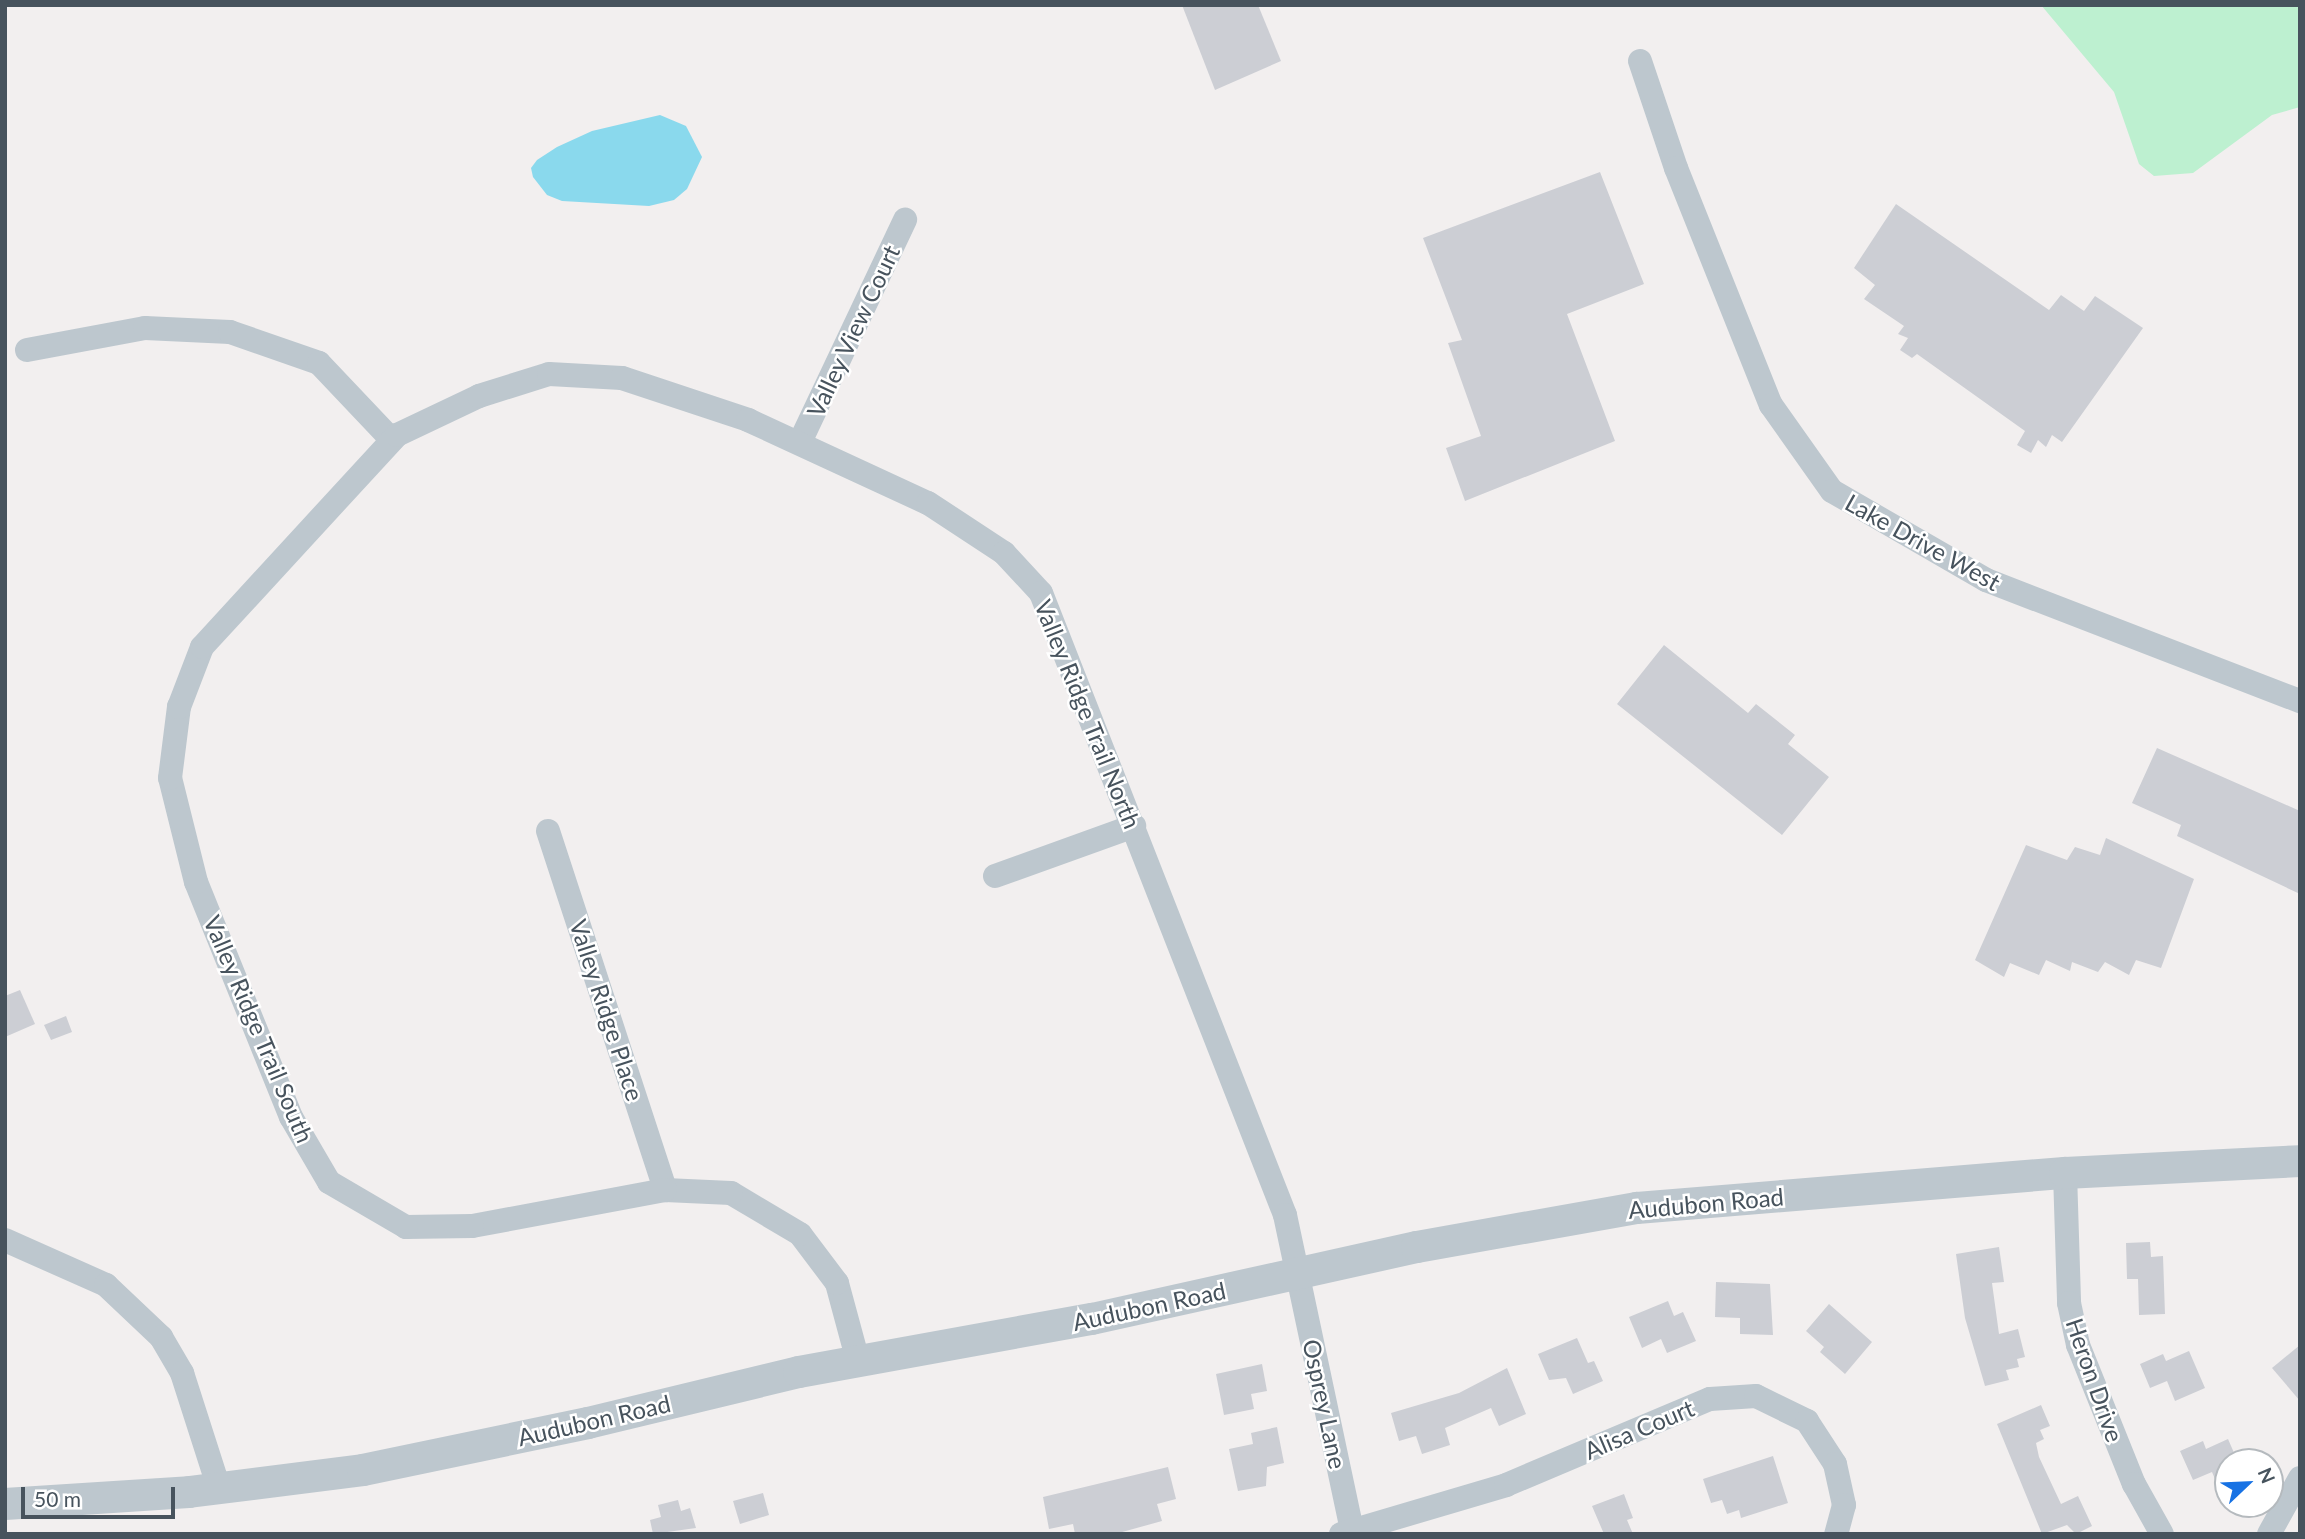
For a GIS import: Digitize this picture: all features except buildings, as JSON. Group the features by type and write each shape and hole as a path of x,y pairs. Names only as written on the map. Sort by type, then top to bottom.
{"street":[{"name":"Lake Drive West","path":"1640,61 1676,168 1772,405 1832,491 1986,580 2300,701"},
{"name":"Valley View Court","path":"800,442 905,220"},
{"path":"27,350 145,328 230,332 319,363 392,440"},
{"name":"Valley Ridge Trail North","path":"392,440 479,396 550,374 622,378 748,420 800,442 928,503 1004,553 1041,593 1285,1215 1296,1274"},
{"name":"Valley Ridge Trail South","path":"392,440 202,647 179,707 170,778 196,881 291,1117 329,1182 406,1227 472,1226 665,1190 731,1193 800,1234 837,1283 858,1361"},
{"path":"995,876 1134,826"},
{"name":"Valley Ridge Place","path":"548,831 665,1190"},
{"name":"Audubon Road","path":"5,1504 219,1488 363,1470 858,1361 1092,1319 1296,1274 1637,1208 2065,1173 2300,1161"},
{"name":"Heron Drive","path":"2065,1173 2069,1303 2078,1345 2134,1484 2162,1534"},
{"path":"5,1240 106,1286 161,1337 182,1373 219,1488"},
{"name":"Osprey Lane","path":"1296,1274 1349,1533"},
{"name":"Alisa Court","path":"1349,1533 1506,1485 1710,1399 1756,1396 1807,1421 1835,1464 1844,1505 1836,1534"},
{"path":"2269,1534 2300,1478"}],"green space":[{"path":"2041,5 2300,5 2300,107 2272,115 2193,173 2154,176 2139,164 2114,92"}],"water":[{"path":"660,115 686,126 702,157 687,189 674,200 649,206 562,201 547,195 533,177 531,168 537,160 557,147 592,131"}]}
